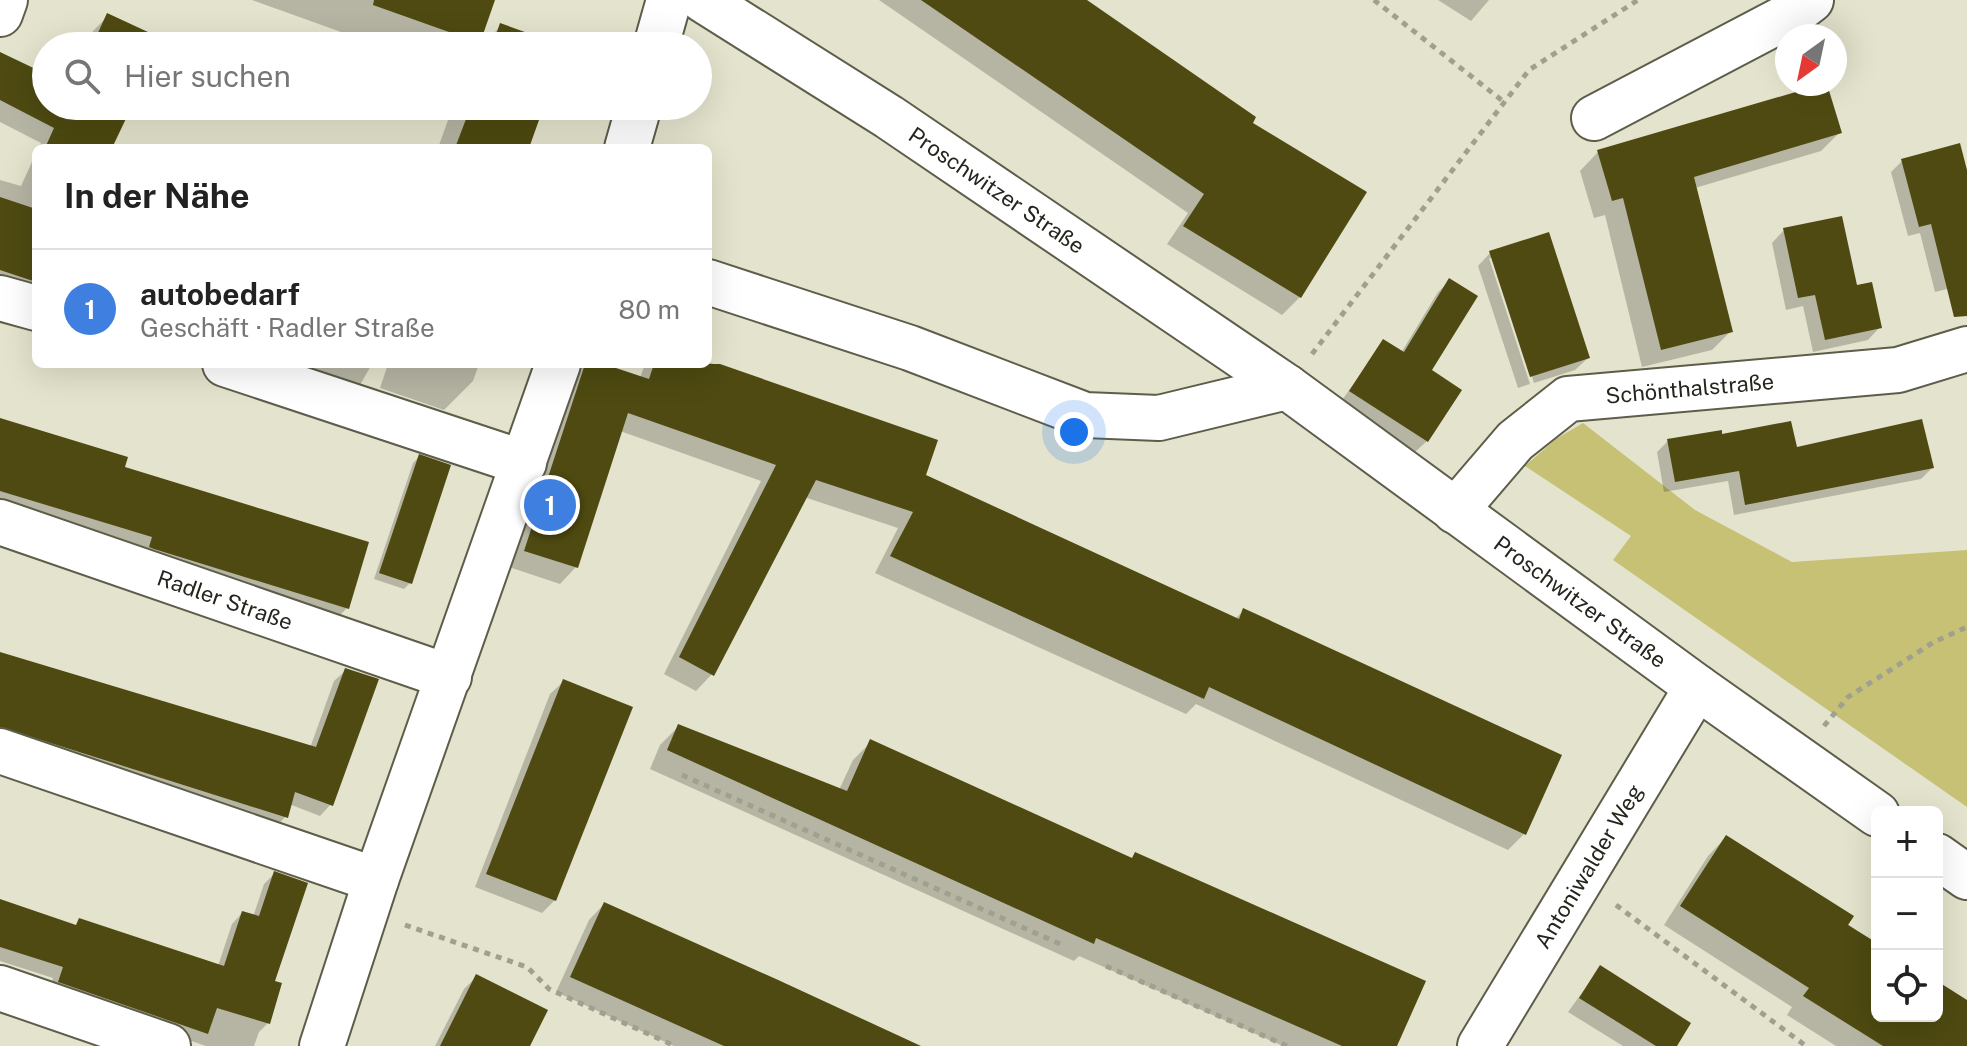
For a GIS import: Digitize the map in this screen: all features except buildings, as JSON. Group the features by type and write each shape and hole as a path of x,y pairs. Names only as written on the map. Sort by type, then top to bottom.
{"street":[{"path":"0,14 5,0"},
{"path":"660,32 669,0"},
{"name":"Proschwitzer Straße","path":"703,0 902,126 1287,387 1697,687 1871,810"},
{"path":"1594,118 1794,13 1811,0"},
{"path":"628,144 635,120"},
{"path":"712,283 910,348 1085,415 1159,418 1287,387"},
{"path":"0,298 32,307"},
{"name":"Schönthalstraße","path":"1455,511 1515,441 1568,399 1898,370 1967,349"},
{"path":"237,368 524,463"},
{"path":"322,1046 371,896 557,368"},
{"name":"Radler Straße","path":"0,522 449,677"},
{"name":"Antoniwalder Weg","path":"1480,1046 1697,687"},
{"path":"0,751 371,896"},
{"path":"1943,860 1967,877"},
{"path":"0,988 168,1046"}],"path":[{"path":"1374,0 1504,102"},
{"path":"1287,387 1529,70 1638,0"},
{"path":"1798,757 1848,697 1934,642 1967,627"},
{"path":"682,775 1060,944"},
{"path":"1580,878 1806,1046"},
{"path":"371,896 527,967 549,989 675,1046"},
{"path":"1106,966 1287,1046"}],"shaded area":[{"path":"1583,423 1695,510 1792,562 1967,550 1967,807 1613,560 1631,536 1525,466 1556,439"}],"place":[{"name":"autobedarf","path":"550,505"}]}
